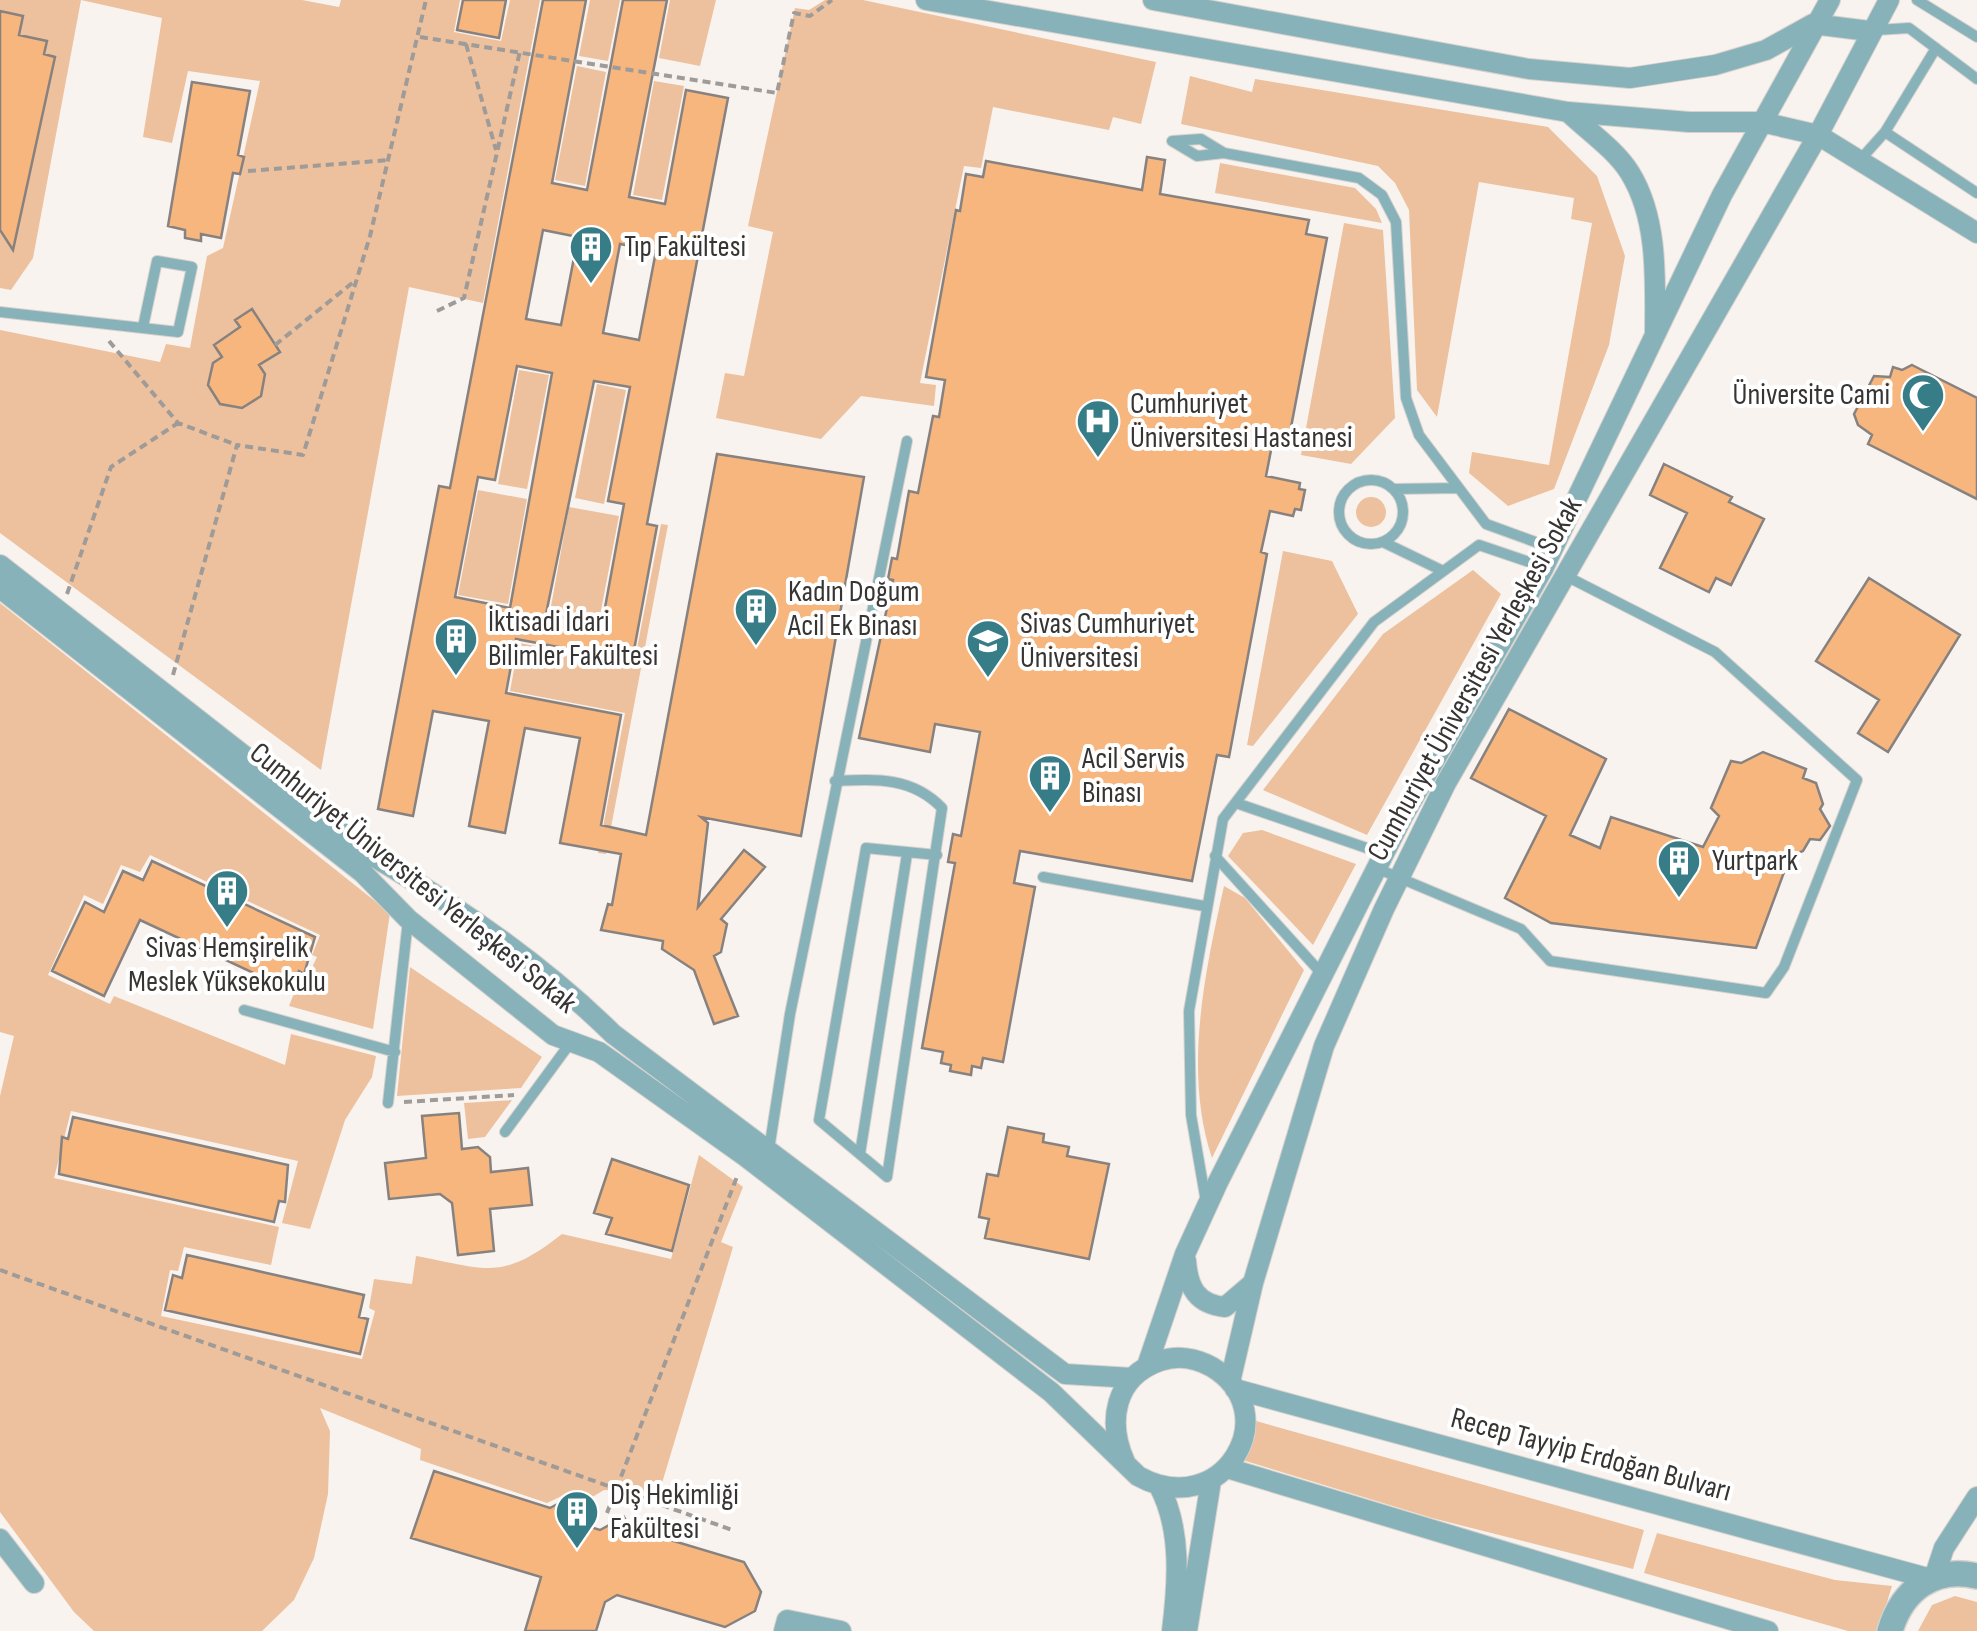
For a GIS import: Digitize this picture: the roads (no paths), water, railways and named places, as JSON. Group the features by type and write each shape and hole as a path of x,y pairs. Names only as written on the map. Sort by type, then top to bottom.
{"street":[{"path":"926,0 1568,112 1689,122 1761,122 1818,135 1977,233"},
{"name":"Cumhuriyet Üniversitesi Yerleşkesi Sokak","path":"1153,0 1529,68 1630,78 1715,65 1766,50 1813,24"},
{"name":"Cumhuriyet Üniversitesi Yerleşkesi Sokak","path":"1125,1462 1116,1441 1114,1419 1119,1397 1139,1372 1207,1206 1380,861 1548,558 1722,195 1813,24 1830,0"},
{"name":"Cumhuriyet Üniversitesi Yerleşkesi Sokak","path":"1187,1631 1219,1475 1245,1430 1232,1385 1254,1283 1324,1046 1446,784 1818,135 1889,0"},
{"path":"1813,24 1870,31"},
{"name":"Cumhuriyet Üniversitesi Yerleşkesi Sokak","path":"1568,112 1629,172 1646,212 1655,265 1655,340"},
{"name":"Cumhuriyet Üniversitesi Yerleşkesi Sokak","path":"0,564 374,858 429,889 573,994 613,1034 1065,1374 1139,1372 1186,1358 1206,1363 1232,1385"},
{"name":"Cumhuriyet Üniversitesi Yerleşkesi Sokak","path":"0,588 363,873 408,919 554,1035 599,1052 746,1156 1051,1392 1138,1476 1159,1486"},
{"path":"1185,1254 1188,1282 1197,1297 1210,1305 1225,1306 1254,1283"},
{"name":"Recep Tayyip Erdoğan Bulvarı","path":"1232,1385 1933,1578"},
{"path":"1172,1631 1176,1542 1173,1518 1159,1486 1192,1488 1219,1475 1768,1631"},
{"path":"1933,1578 1944,1548 1977,1496"},
{"path":"0,1539 34,1583"},
{"path":"1890,1631 1908,1594 1933,1578 1950,1573 1977,1576"},
{"path":"784,1631 787,1620 841,1631"}],"lane":[{"path":"1917,0 1977,36"},
{"path":"1870,31 1909,28 1977,79"},
{"path":"1860,160 1885,132 1936,48"},
{"path":"1885,132 1977,194"},
{"path":"1224,153 1359,178 1388,204 1396,222 1406,398 1418,435 1486,524 1548,558"},
{"path":"0,312 178,332 192,267 157,261 143,327"},
{"path":"769,1150 790,1014 906,441"},
{"path":"1383,542 1401,522 1402,504 1393,489 1377,480 1359,482 1344,494 1339,511 1349,536 1365,544 1383,542 1443,571"},
{"path":"1393,489 1459,488"},
{"path":"1207,1206 1191,1115 1188,1011 1204,906 1223,820 1374,622 1479,545 1548,558"},
{"path":"1236,803 1380,861 1400,876 1521,928 1550,961 1766,993 1784,967 1856,780 1715,652 1565,576"},
{"path":"836,780 881,779 922,787 942,808 937,856 887,1176 819,1120 866,848 937,856"},
{"path":"860,1154 907,854"},
{"path":"1215,856 1324,976"},
{"path":"1043,877 1204,906"},
{"path":"388,1103 408,919"},
{"path":"244,1010 394,1052"},
{"path":"505,1132 571,1042"}],"place":[{"name":"Tıp Fakültesi","path":"591,285"},
{"name":"Üniversite Cami","path":"1923,433"},
{"name":"Cumhuriyet Üniversitesi Hastanesi","path":"1098,459"},
{"name":"Kadın Doğum Acil Ek Binası","path":"756,647"},
{"name":"İktisadi İdari Bilimler Fakültesi","path":"456,677"},
{"name":"Sivas Cumhuriyet Üniversitesi","path":"988,679"},
{"name":"Acil Servis Binası","path":"1050,814"},
{"name":"Yurtpark","path":"1679,899"},
{"name":"Sivas Hemşirelik Meslek Yüksekokulu","path":"227,929"},
{"name":"Diş Hekimliği Fakültesi","path":"577,1550"}]}
